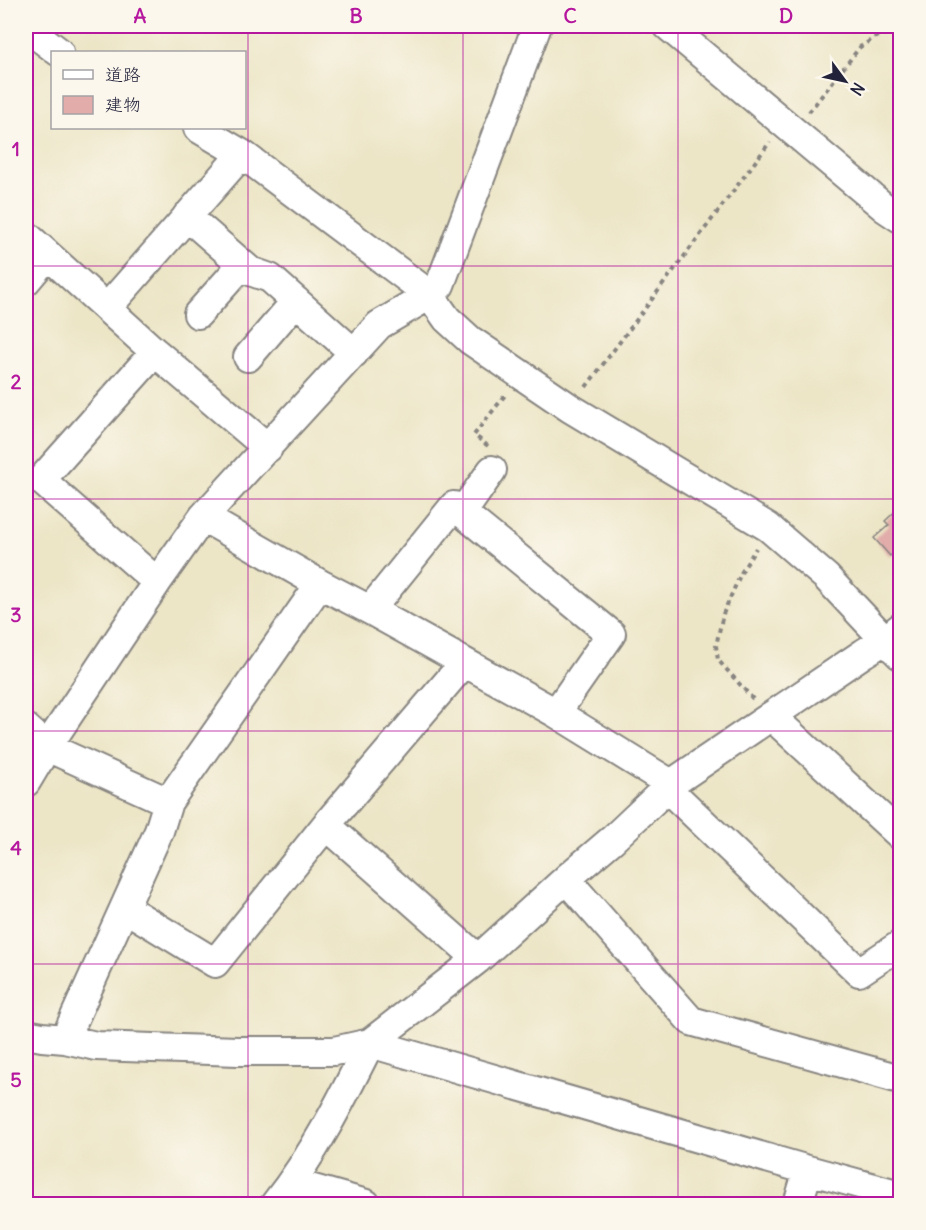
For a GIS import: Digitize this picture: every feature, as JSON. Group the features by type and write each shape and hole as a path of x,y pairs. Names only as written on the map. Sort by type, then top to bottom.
{"street":[{"path":"26,782 157,582 203,517 379,325 430,295 440,285 537,26"},
{"path":"668,26 885,208 900,218"},
{"path":"26,27 58,51"},
{"path":"26,1034 96,1046 238,1051 334,1051 370,1043 478,959 669,786 864,653 895,641 768,527 570,408 470,340 447,319 430,295 242,154 200,129"},
{"path":"107,308 242,154"},
{"path":"187,216 250,271 270,278 354,353"},
{"path":"26,235 155,352 267,448"},
{"path":"26,281 48,255"},
{"path":"198,314 242,265"},
{"path":"248,357 296,301"},
{"path":"155,352 41,480 157,582"},
{"path":"462,513 491,459"},
{"path":"370,610 453,506 612,634 556,713"},
{"path":"203,517 556,713 669,786 859,972 900,945"},
{"path":"65,1039 159,831 168,802 320,584"},
{"path":"125,908 215,963 326,825 464,663"},
{"path":"771,716 900,835"},
{"path":"26,728 47,747 168,802"},
{"path":"326,825 478,959"},
{"path":"566,879 691,1022 900,1079"},
{"path":"370,1043 900,1195"},
{"path":"362,1204 284,1194 337,1109 370,1043"},
{"path":"798,1204 808,1170"}],"path":[{"path":"570,408 789,128 860,47 891,26"},
{"path":"491,459 474,435 522,374"},
{"path":"768,527 741,573 723,614 717,646 718,660 759,706 771,716"}],"building":[{"path":"900,507 900,547 890,556 874,538 889,525 885,521"}]}
